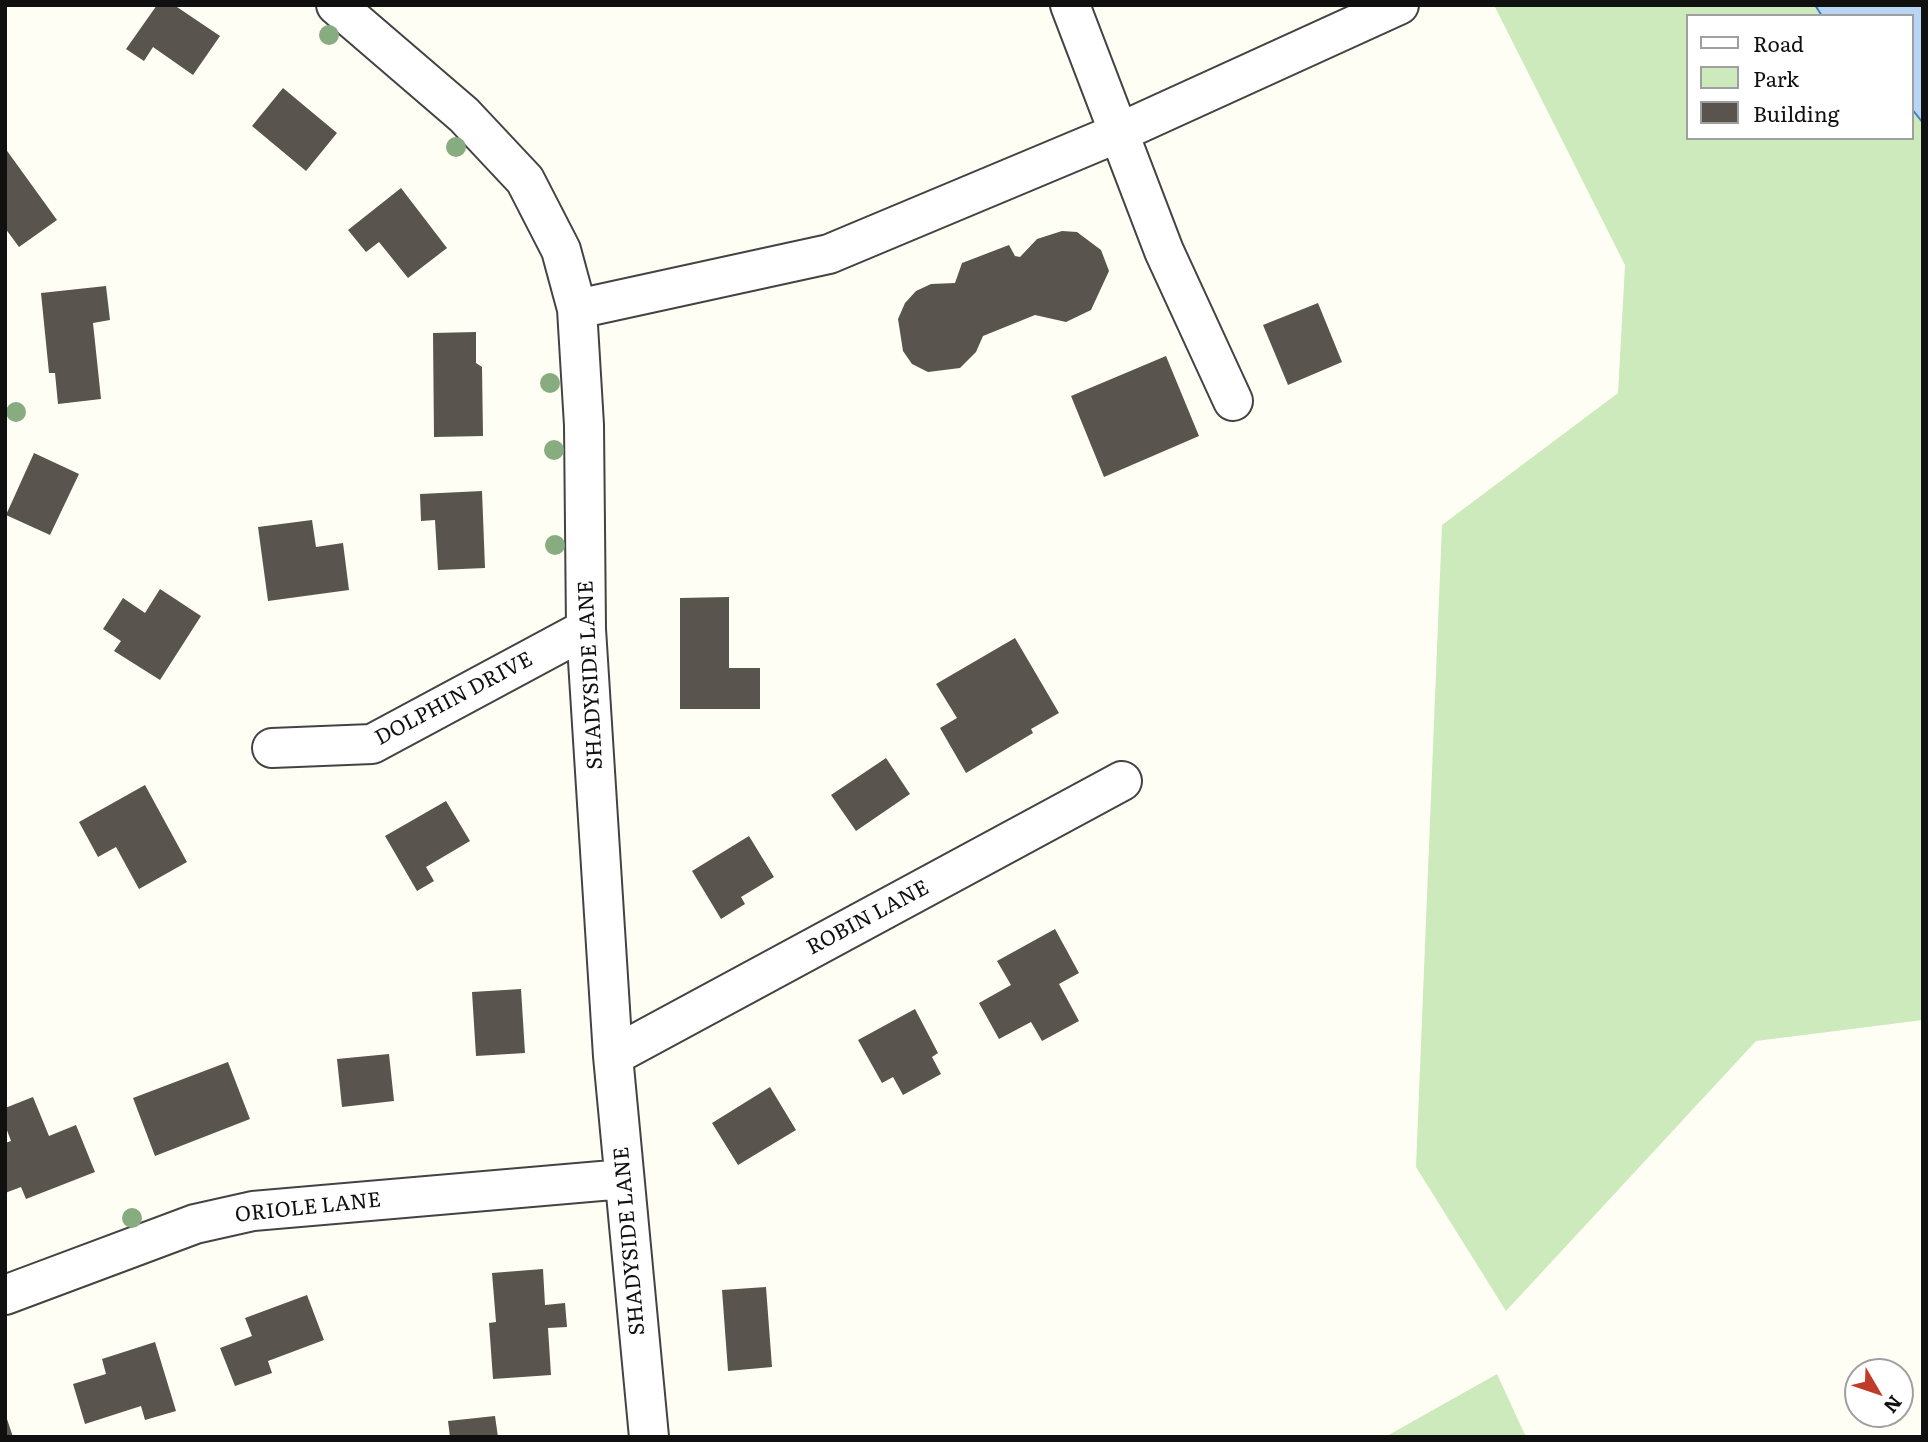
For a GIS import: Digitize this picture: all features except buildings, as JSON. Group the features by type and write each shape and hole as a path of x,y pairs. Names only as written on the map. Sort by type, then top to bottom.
{"street":[{"name":"SHADYSIDE LANE","path":"335,5 464,115 525,180 561,250 577,309 584,425 586,629 613,1056 649,1437"},
{"path":"1070,5 1164,251 1233,401"},
{"path":"577,309 829,254 1118,133 1399,5"},
{"name":"DOLPHIN DRIVE","path":"272,748 372,744 586,629"},
{"name":"ROBIN LANE","path":"613,1056 1122,781"},
{"name":"ORIOLE LANE","path":"5,1295 195,1224 253,1211 624,1179"}],"green space":[{"path":"1494,5 1815,5 1821,14 1686,14 1686,140 1914,140 1914,112 1923,123 1923,1020 1756,1041 1506,1311 1416,1167 1442,525 1618,393 1625,265"},
{"path":"1497,1374 1526,1437 1385,1437"}],"water":[{"path":"1815,5 1923,5 1923,123 1914,112 1914,14 1821,14"}]}
